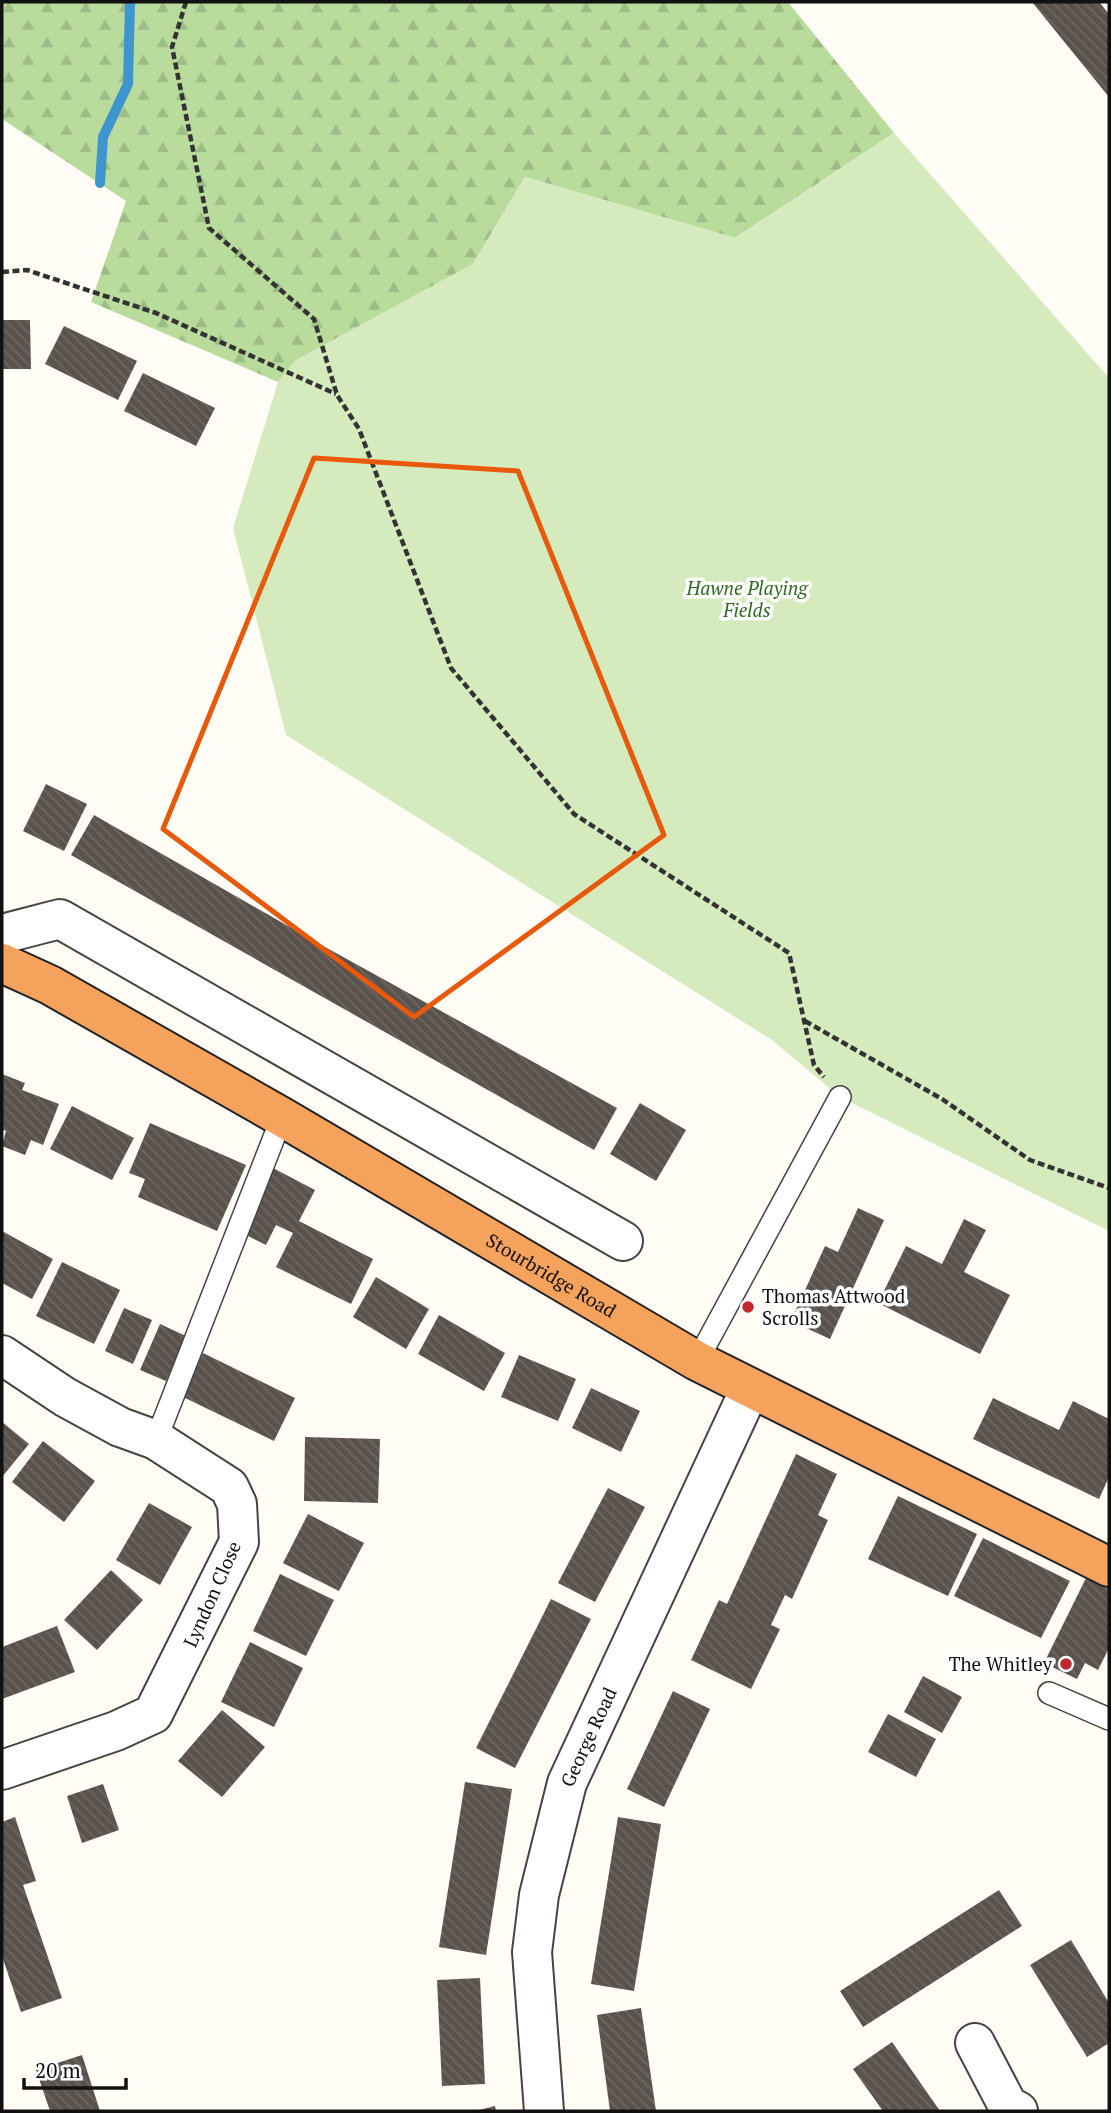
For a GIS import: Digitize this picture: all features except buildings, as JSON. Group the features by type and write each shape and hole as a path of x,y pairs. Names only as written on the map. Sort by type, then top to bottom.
{"highway":[{"name":"Stourbridge Road","path":"2,963 50,985 282,1117 696,1360 1109,1567"}],"street":[{"path":"2,934 60,919 623,1241"},
{"name":"Lyndon Close","path":"2,1355 65,1397 120,1427 156,1440 229,1487 237,1504 239,1542 153,1714 116,1731 2,1770"},
{"name":"George Road","path":"544,2111 532,1952 539,1895 567,1783 750,1389"},
{"path":"975,2043 1008,2106 1018,2111"}],"lane":[{"path":"696,1360 840,1097"},
{"path":"156,1440 282,1117"},
{"path":"1049,1693 1109,1719"}],"path":[{"path":"186,2 172,47 209,228 314,319 337,395 359,429 451,668 574,814 789,953 814,1065 840,1097"},
{"path":"2,271 27,270 156,313 337,395"},
{"path":"804,1021 942,1099 1030,1160 1109,1188"}],"highlighted area":[{"path":"314,458 518,471 664,835 414,1017 163,829"}],"green space":[{"path":"2,2 788,2 894,133 735,238 525,177 473,264 295,361 278,382 91,302 126,201 2,119"},
{"name":"Hawne Playing Fields","path":"894,133 1109,378 1109,1231 840,1097 772,1040 286,735 233,528 278,382 295,361 473,264 525,177 735,238"}],"waterway":[{"path":"100,183 103,137 128,84 130,2"}],"place":[{"name":"Thomas Attwood Scrolls","path":"748,1307"},
{"name":"The Whitley","path":"1066,1664"}]}
